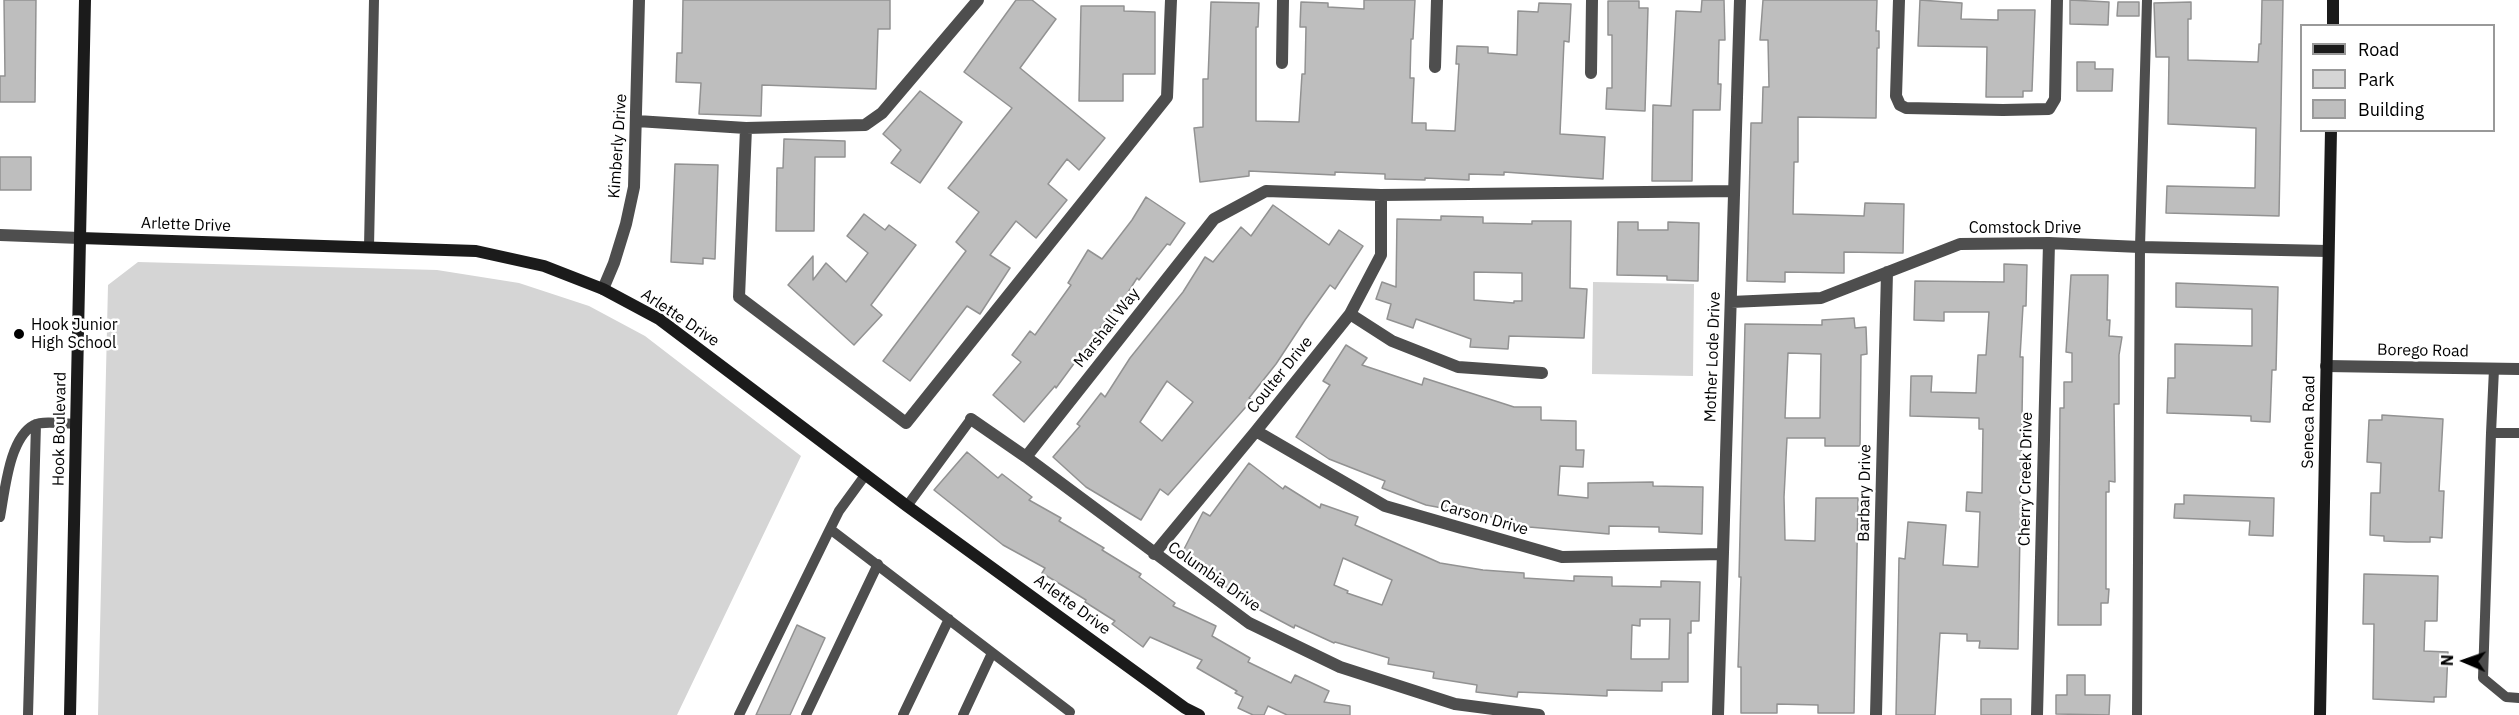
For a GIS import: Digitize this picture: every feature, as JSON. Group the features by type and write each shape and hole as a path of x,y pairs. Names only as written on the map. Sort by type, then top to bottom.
{"street":[{"name":"Hook Boulevard","path":"70,715 85,0"},
{"name":"Kimberly Drive","path":"603,289 626,224 634,187 638,121 639,0"},
{"path":"638,121 746,128 865,125 882,113 978,0"},
{"path":"746,128 739,297 906,423 1167,97 1171,0"},
{"path":"1282,63 1283,0"},
{"path":"1435,67 1437,0"},
{"path":"1590,74 1592,0"},
{"name":"Mother Lode Drive","path":"1718,715 1740,0"},
{"path":"1899,0 1896,96 1900,105 1906,108 2003,110 2049,109 2055,99 2056,0"},
{"path":"2333,0 2333,24"},
{"name":"Seneca Road","path":"2320,715 2331,132"},
{"path":"1381,195 1734,191"},
{"name":"Marshall Way","path":"1026,457 1214,219 1266,192 1381,195"},
{"name":"Coulter Drive","path":"1154,554 1350,314 1381,255 1381,195"},
{"name":"Arlette Drive","path":"0,235 476,251 544,266 603,289 659,319 907,506 1185,708 1199,715"},
{"name":"Comstock Drive","path":"1731,302 1821,298 1960,244 2049,243 2140,248 2328,251"},
{"name":"Cherry Creek Drive","path":"2037,715 2049,243"},
{"name":"Barbary Drive","path":"1876,715 1887,272"},
{"path":"1350,314 1392,341 1458,367 1542,373"},
{"name":"Borego Road","path":"2326,366 2519,369"},
{"name":"Columbia Drive","path":"971,418 1249,623 1340,666 1455,704 1539,715"},
{"name":"Carson Drive","path":"1256,431 1385,506 1562,558 1723,554"}],"lane":[{"path":"369,247 374,0"},
{"path":"2137,715 2140,248 2147,0"},
{"path":"2494,369 2483,678 2506,697 2519,698"},
{"path":"907,506 971,418"},
{"path":"0,516 15,447 25,431 36,424 76,424"},
{"path":"28,715 36,424"},
{"path":"2491,433 2519,433"},
{"path":"739,715 838,511 866,474"},
{"path":"830,529 1071,714"},
{"path":"806,715 878,564"},
{"path":"903,715 949,619"},
{"path":"963,715 992,653"}],"green space":[{"path":"138,262 437,270 519,283 589,306 645,336 801,456 677,715 98,715 108,285"},
{"path":"1593,282 1694,284 1693,376 1592,374"}],"building":[{"path":"4,0 36,0 35,102 0,102 0,76 5,76"},
{"path":"683,0 890,0 890,29 878,29 876,89 762,85 761,116 699,114 701,83 676,82 677,53 682,53"},
{"path":"1016,0 1032,0 1056,19 1020,68 1105,138 1079,170 1067,159 1048,184 1067,200 1036,238 1016,221 990,255 1010,268 980,314 967,306 910,381 883,361 966,251 956,242 979,212 948,188 1012,108 964,72"},
{"path":"1364,0 1415,0 1410,78 1414,78 1412,123 1426,123 1426,130 1455,131 1459,64 1456,64 1457,46 1488,47 1488,53 1517,55 1518,11 1538,12 1539,3 1571,4 1569,42 1564,41 1560,134 1605,137 1603,179 1504,172 1504,175 1469,174 1469,180 1425,178 1425,180 1385,179 1385,174 1335,172 1335,175 1249,171 1249,176 1200,182 1194,128 1203,127 1203,79 1208,79 1211,2 1259,3 1258,27 1256,27 1256,121 1299,122 1302,74 1305,74 1306,27 1300,27 1301,2 1328,3 1328,7 1364,9"},
{"path":"1702,0 1724,0 1725,40 1719,40 1720,110 1693,110 1692,181 1652,181 1653,105 1671,106 1676,11 1701,12"},
{"path":"1763,0 1877,0 1876,31 1879,31 1879,48 1877,48 1876,118 1798,117 1798,162 1794,162 1793,214 1864,216 1865,203 1904,204 1903,253 1844,252 1844,273 1785,272 1785,282 1747,281 1751,123 1762,123 1763,87 1769,87 1768,40 1760,40"},
{"path":"1920,0 1962,3 1961,19 1998,20 1998,10 2035,10 2032,91 2023,91 2023,97 1986,97 1987,47 1918,46"},
{"path":"2070,0 2109,2 2108,25 2070,24"},
{"path":"2262,0 2283,0 2279,216 2166,213 2167,186 2255,188 2256,128 2168,124 2169,57 2156,57 2154,3 2191,2 2191,19 2188,19 2188,60 2258,62 2259,44 2261,44"},
{"path":"1608,1 1639,1 1639,8 1648,8 1645,111 1606,109 1607,88 1612,88 1612,35 1608,35"},
{"path":"2118,2 2139,2 2139,16 2117,16"},
{"path":"1081,6 1124,6 1124,11 1155,12 1155,74 1123,74 1123,101 1079,101"},
{"path":"2077,62 2095,62 2095,69 2113,69 2112,91 2077,91"},
{"path":"920,91 962,122 920,183 891,163 901,150 883,134"},
{"path":"784,139 845,141 845,157 815,157 814,231 776,231 777,168 783,168"},
{"path":"0,157 31,157 31,190 0,190"},
{"path":"675,164 718,165 715,259 703,258 703,264 671,262"},
{"path":"1146,197 1185,223 1170,245 1167,244 1139,280 1137,278 1115,313 1112,312 1056,388 1055,386 1024,422 993,395 1021,362 1012,355 1030,331 1035,335 1071,285 1068,283 1088,250 1102,259 1132,220"},
{"path":"1273,205 1329,245 1339,230 1363,246 1335,289 1330,285 1276,364 1249,398 1252,400 1168,495 1160,489 1141,520 1086,487 1053,457 1080,426 1077,424 1101,393 1105,397 1130,358 1183,292 1205,257 1213,262 1241,227 1251,236","holes":["1167,381 1193,402 1162,441 1140,422"]},
{"path":"864,214 885,230 889,225 916,245 871,305 882,315 854,345 788,285 813,256 813,280 826,263 846,282 868,253 847,236"},
{"path":"1441,216 1483,217 1483,223 1532,224 1532,221 1571,221 1570,288 1587,289 1584,338 1509,336 1508,349 1470,347 1471,339 1416,319 1413,328 1387,319 1391,304 1376,299 1382,282 1396,287 1397,219 1441,220","holes":["1474,272 1522,273 1522,301 1514,301 1514,303 1474,300"]},
{"path":"1618,222 1638,222 1638,230 1668,230 1668,222 1699,223 1698,281 1667,280 1667,276 1617,275"},
{"path":"2004,264 2027,265 2026,306 2023,306 2020,357 2023,357 2018,649 1979,648 1980,641 1967,641 1967,634 1940,633 1935,715 1896,715 1899,558 1905,559 1908,522 1946,525 1943,565 1978,567 1980,512 1966,511 1967,492 1982,493 1983,429 1979,429 1979,418 1910,416 1911,376 1932,376 1931,392 1976,393 1978,355 1986,355 1989,312 1944,312 1944,321 1914,320 1915,281 2004,282"},
{"path":"2071,275 2108,275 2109,336 2122,337 2119,355 2119,404 2114,404 2115,482 2109,481 2109,492 2106,492 2108,603 2101,603 2101,625 2058,625 2060,408 2064,408 2064,382 2072,382 2072,353 2066,352"},
{"path":"2176,283 2278,287 2276,370 2272,370 2270,422 2251,421 2251,416 2167,413 2168,378 2175,378 2175,344 2252,346 2252,309 2176,307"},
{"path":"1854,318 1855,328 1866,327 1867,354 1861,355 1860,446 1825,446 1825,438 1787,438 1784,497 1785,540 1815,541 1816,498 1858,498 1854,713 1818,713 1818,705 1777,704 1777,713 1741,713 1741,667 1738,667 1745,324 1822,325 1822,320","holes":["1788,353 1821,354 1820,418 1785,418"]},
{"path":"1346,345 1367,358 1362,365 1422,385 1424,378 1514,407 1541,407 1541,420 1576,421 1576,450 1584,450 1583,467 1560,466 1558,495 1588,498 1588,483 1653,482 1653,486 1703,487 1702,534 1659,532 1659,527 1609,526 1609,534 1529,527 1469,511 1469,513 1426,505 1382,488 1385,481 1329,459 1296,437 1330,385 1323,381"},
{"path":"2382,415 2443,419 2439,491 2444,491 2442,538 2430,537 2430,542 2407,542 2384,541 2384,536 2370,535 2371,493 2380,493 2381,463 2367,462 2369,420 2382,420"},
{"path":"967,452 998,478 1002,474 1032,497 1029,500 1061,518 1059,521 1141,574 1139,577 1175,603 1173,606 1216,626 1212,636 1250,658 1248,662 1291,683 1295,675 1329,691 1324,702 1350,706 1350,715 1287,715 1268,706 1264,715 1253,715 1238,708 1243,697 1235,693 1237,691 1197,668 1202,660 1150,637 1143,647 1112,624 1115,621 1042,573 1045,568 1003,545 934,490"},
{"path":"1249,463 1283,489 1285,486 1320,508 1321,504 1358,517 1355,525 1440,563 1483,570 1524,573 1524,578 1574,581 1574,576 1612,577 1612,586 1661,587 1661,581 1700,582 1699,621 1691,621 1691,633 1688,633 1688,682 1662,682 1662,691 1607,690 1607,696 1518,692 1517,697 1476,692 1477,685 1433,678 1434,672 1388,664 1389,658 1334,643 1295,625 1294,628 1258,609 1260,606 1219,583 1222,579 1180,557 1203,512 1210,516","holes":["1343,558 1392,580 1382,605 1347,593 1348,591 1334,585","1640,619 1670,619 1669,659 1631,659 1632,625 1640,626"]},
{"path":"2184,495 2274,498 2273,536 2249,535 2250,521 2174,518 2175,504 2184,504"},
{"path":"2364,574 2438,576 2437,621 2425,621 2424,651 2448,652 2446,697 2434,697 2434,702 2373,699 2374,624 2363,624"},
{"path":"797,625 825,638 790,715 756,715"},
{"path":"2067,675 2085,675 2085,695 2110,695 2109,715 2056,714 2056,695 2067,695"},
{"path":"1981,699 2011,699 2011,715 1981,715"}],"place":[{"name":"Hook Junior High School","path":"19,334"}]}
